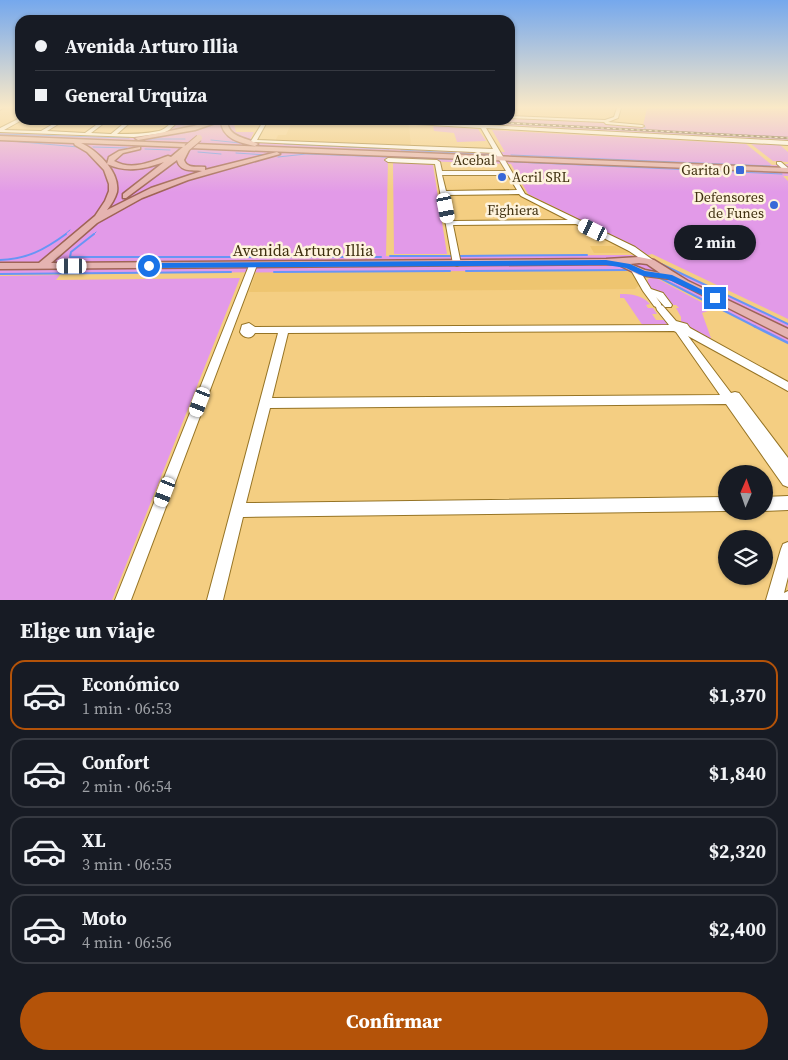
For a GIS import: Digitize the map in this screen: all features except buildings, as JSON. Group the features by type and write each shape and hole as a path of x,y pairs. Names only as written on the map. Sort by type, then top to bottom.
{"main road":[{"path":"101,140 156,136"},
{"path":"41,266 202,136"},
{"path":"232,136 259,145 281,148"},
{"path":"0,137 176,145 220,150 229,155 229,159 214,168 202,170 187,168 182,165 180,160 190,147"},
{"path":"0,137 788,168"},
{"path":"60,140 78,144 92,151 112,180 113,190 110,201 95,221"},
{"path":"176,145 125,151 111,158 110,162 123,166 146,166 190,147 486,157"},
{"path":"95,221 146,192 185,178 261,157 319,151"},
{"path":"63,248 60,258 72,266"},
{"path":"3,266 33,260 63,248"},
{"name":"Avenida Arturo Illia","path":"3,266 606,262 622,264 634,262"},
{"path":"634,262 684,282 788,334"}],"street":[{"path":"257,136 254,141 496,151"},
{"path":"488,136 520,192"},
{"path":"669,136 788,143"},
{"path":"781,142 788,148"},
{"path":"388,160 437,162 456,264"},
{"path":"779,163 788,168"},
{"name":"Acebal","path":"439,173 510,172"},
{"path":"443,192 520,192 577,222 634,262 654,270 645,279 646,289"},
{"name":"Fighiera","path":"449,223 577,222"},
{"path":"634,262 646,289 666,309 787,475"},
{"path":"123,600 253,265"},
{"path":"253,330 680,328 788,386"},
{"path":"215,600 284,329"},
{"path":"265,402 733,399"},
{"path":"773,504 788,503"},
{"path":"238,510 718,504"},
{"path":"774,600 788,549"}],"shaded area":[{"path":"0,136 252,136 250,140 257,142 505,152 496,136 601,136 746,144 772,165 788,164 788,176 783,176 788,181 788,319 652,254 648,255 632,245 528,194 511,164 388,160 386,256 631,255 671,268 788,324 788,343 660,278 629,270 0,274"},
{"path":"278,136 410,136 411,147 275,141"},
{"path":"455,136 483,136 486,141 457,142"},
{"path":"660,136 788,136 788,143"},
{"path":"751,144 780,145 788,152 788,162 773,161"},
{"path":"393,162 433,165 447,254 394,254"},
{"path":"590,246 616,246 631,253 594,253"},
{"path":"627,268 634,273 638,283 635,289 249,292 256,272"},
{"path":"60,275 56,280 240,278 112,600 0,600 0,276"},
{"path":"648,279 658,279 714,309 702,313 711,338 708,340 692,332 687,325 681,322 681,317 676,308 679,308 647,284"},
{"path":"620,294 633,295 644,299 650,304 646,305 648,308 653,308 657,314 652,314 656,320 667,320 670,323 669,326 643,326 624,298 620,298"}],"waterway":[{"path":"64,136 129,138"},
{"path":"141,139 185,139"},
{"path":"0,140 78,147"},
{"path":"211,140 240,143"},
{"path":"284,144 389,149"},
{"path":"93,147 127,148"},
{"path":"145,149 170,150"},
{"path":"401,150 493,155"},
{"path":"198,152 221,154"},
{"path":"236,153 267,155"},
{"path":"278,157 306,154 495,161"},
{"path":"511,155 770,166"},
{"path":"514,162 782,174"},
{"path":"64,235 70,230"},
{"path":"0,260 19,258 35,253 66,234"},
{"path":"94,234 71,252 70,257 381,257"},
{"path":"459,256 587,255"},
{"path":"390,256 452,256"},
{"path":"661,264 788,324"},
{"path":"466,271 629,270"},
{"path":"274,272 450,271"},
{"path":"0,274 231,272"},
{"path":"660,278 756,327"},
{"path":"756,327 788,343"}],"railway":[{"path":"751,136 788,138"}],"place":[{"name":"Garita 0","path":"740,170"},
{"name":"Acril SRL","path":"502,177"},
{"name":"Defensores de Funes","path":"774,205"}],"route":[{"path":"149,266 606,262 628,266 651,275 669,277 684,282 715,298"}]}
